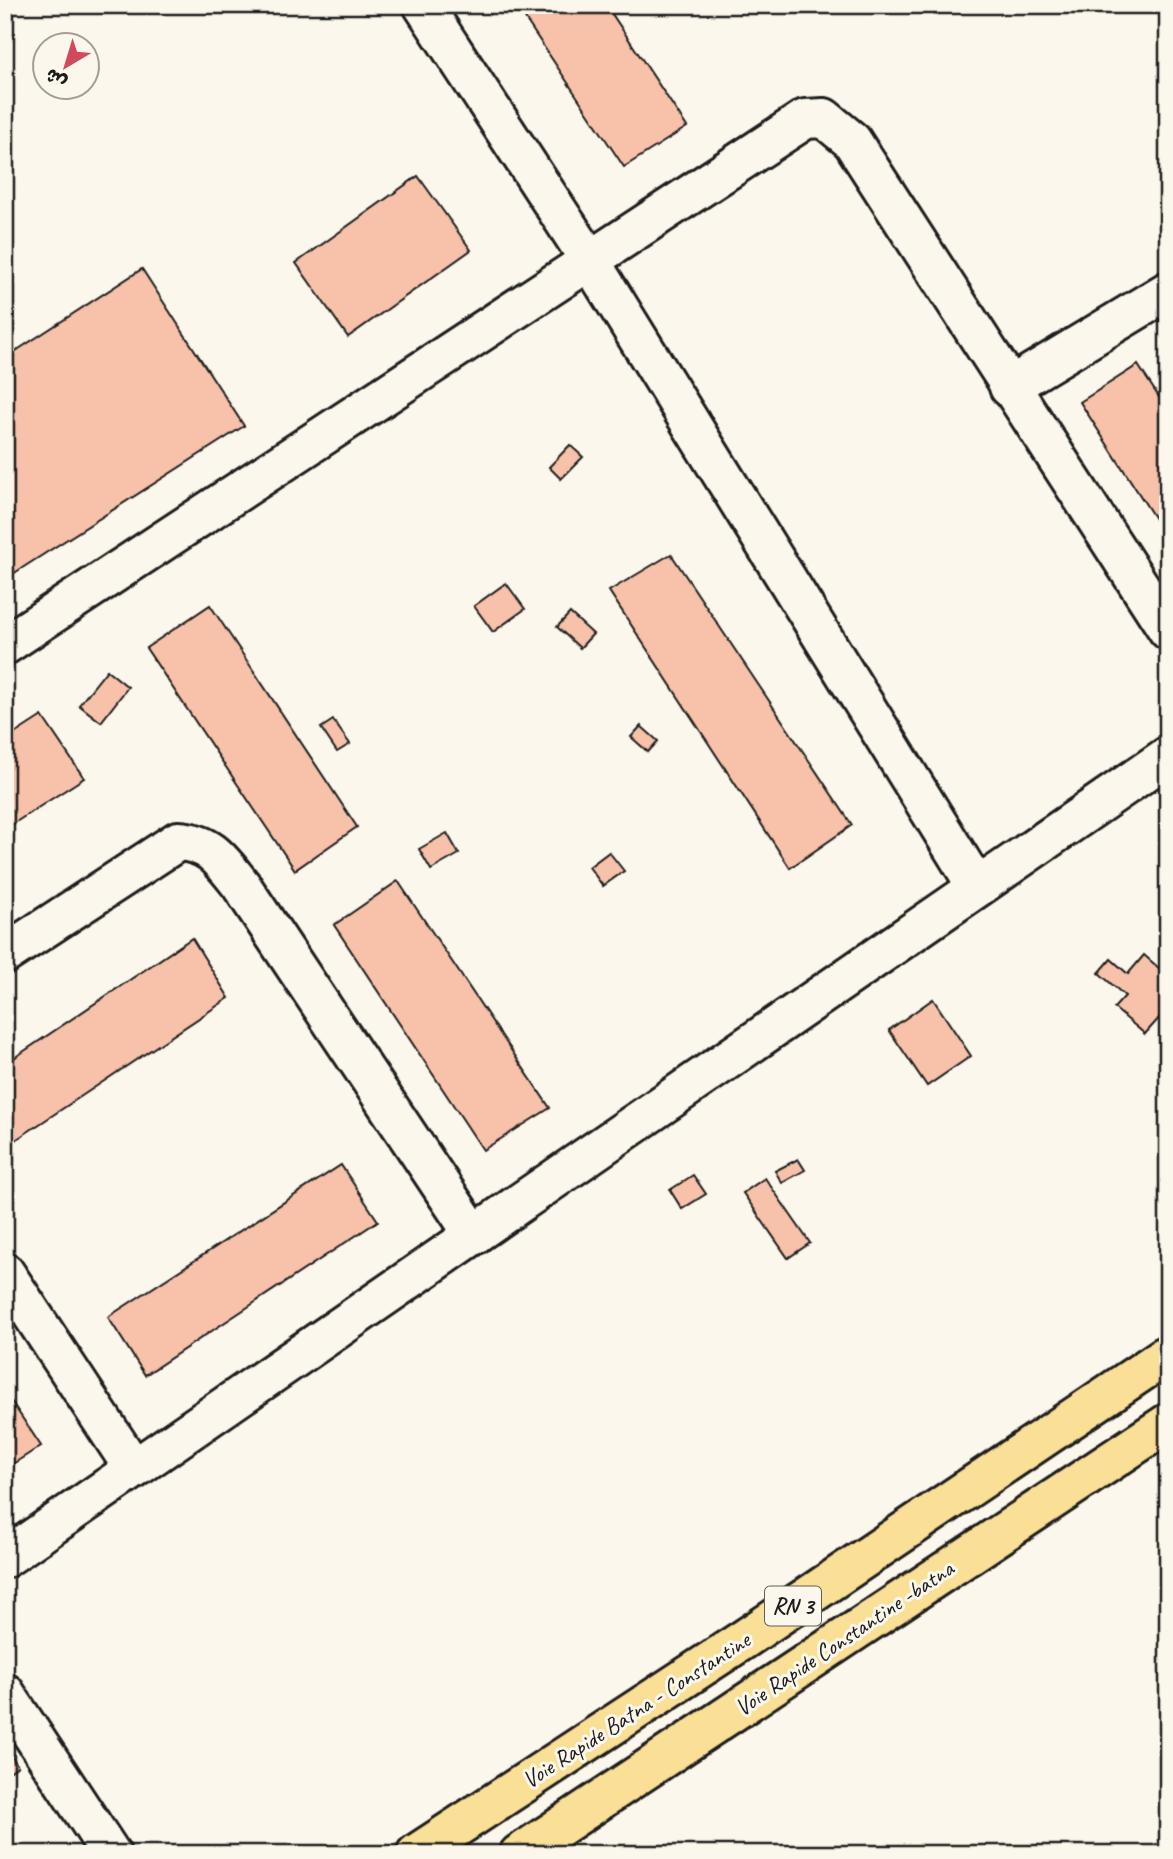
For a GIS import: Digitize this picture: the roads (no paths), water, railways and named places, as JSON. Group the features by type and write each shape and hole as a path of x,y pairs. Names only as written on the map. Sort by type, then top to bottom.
{"highway":[{"name":"Voie Rapide Batna - Constantine","path":"416,1854 746,1638 1168,1354"},
{"name":"Voie Rapide Constantine -batna","path":"519,1854 1168,1423"}],"lane":[{"path":"423,5 589,259 977,887"},
{"path":"5,645 783,130 805,119 824,118 852,141 1168,629"},
{"path":"1009,387 1168,291"},
{"path":"5,1558 1168,756"},
{"path":"5,954 178,841 199,843 219,859 241,885 474,1235"},
{"path":"5,1273 134,1469"},
{"path":"5,1693 111,1854"}]}
